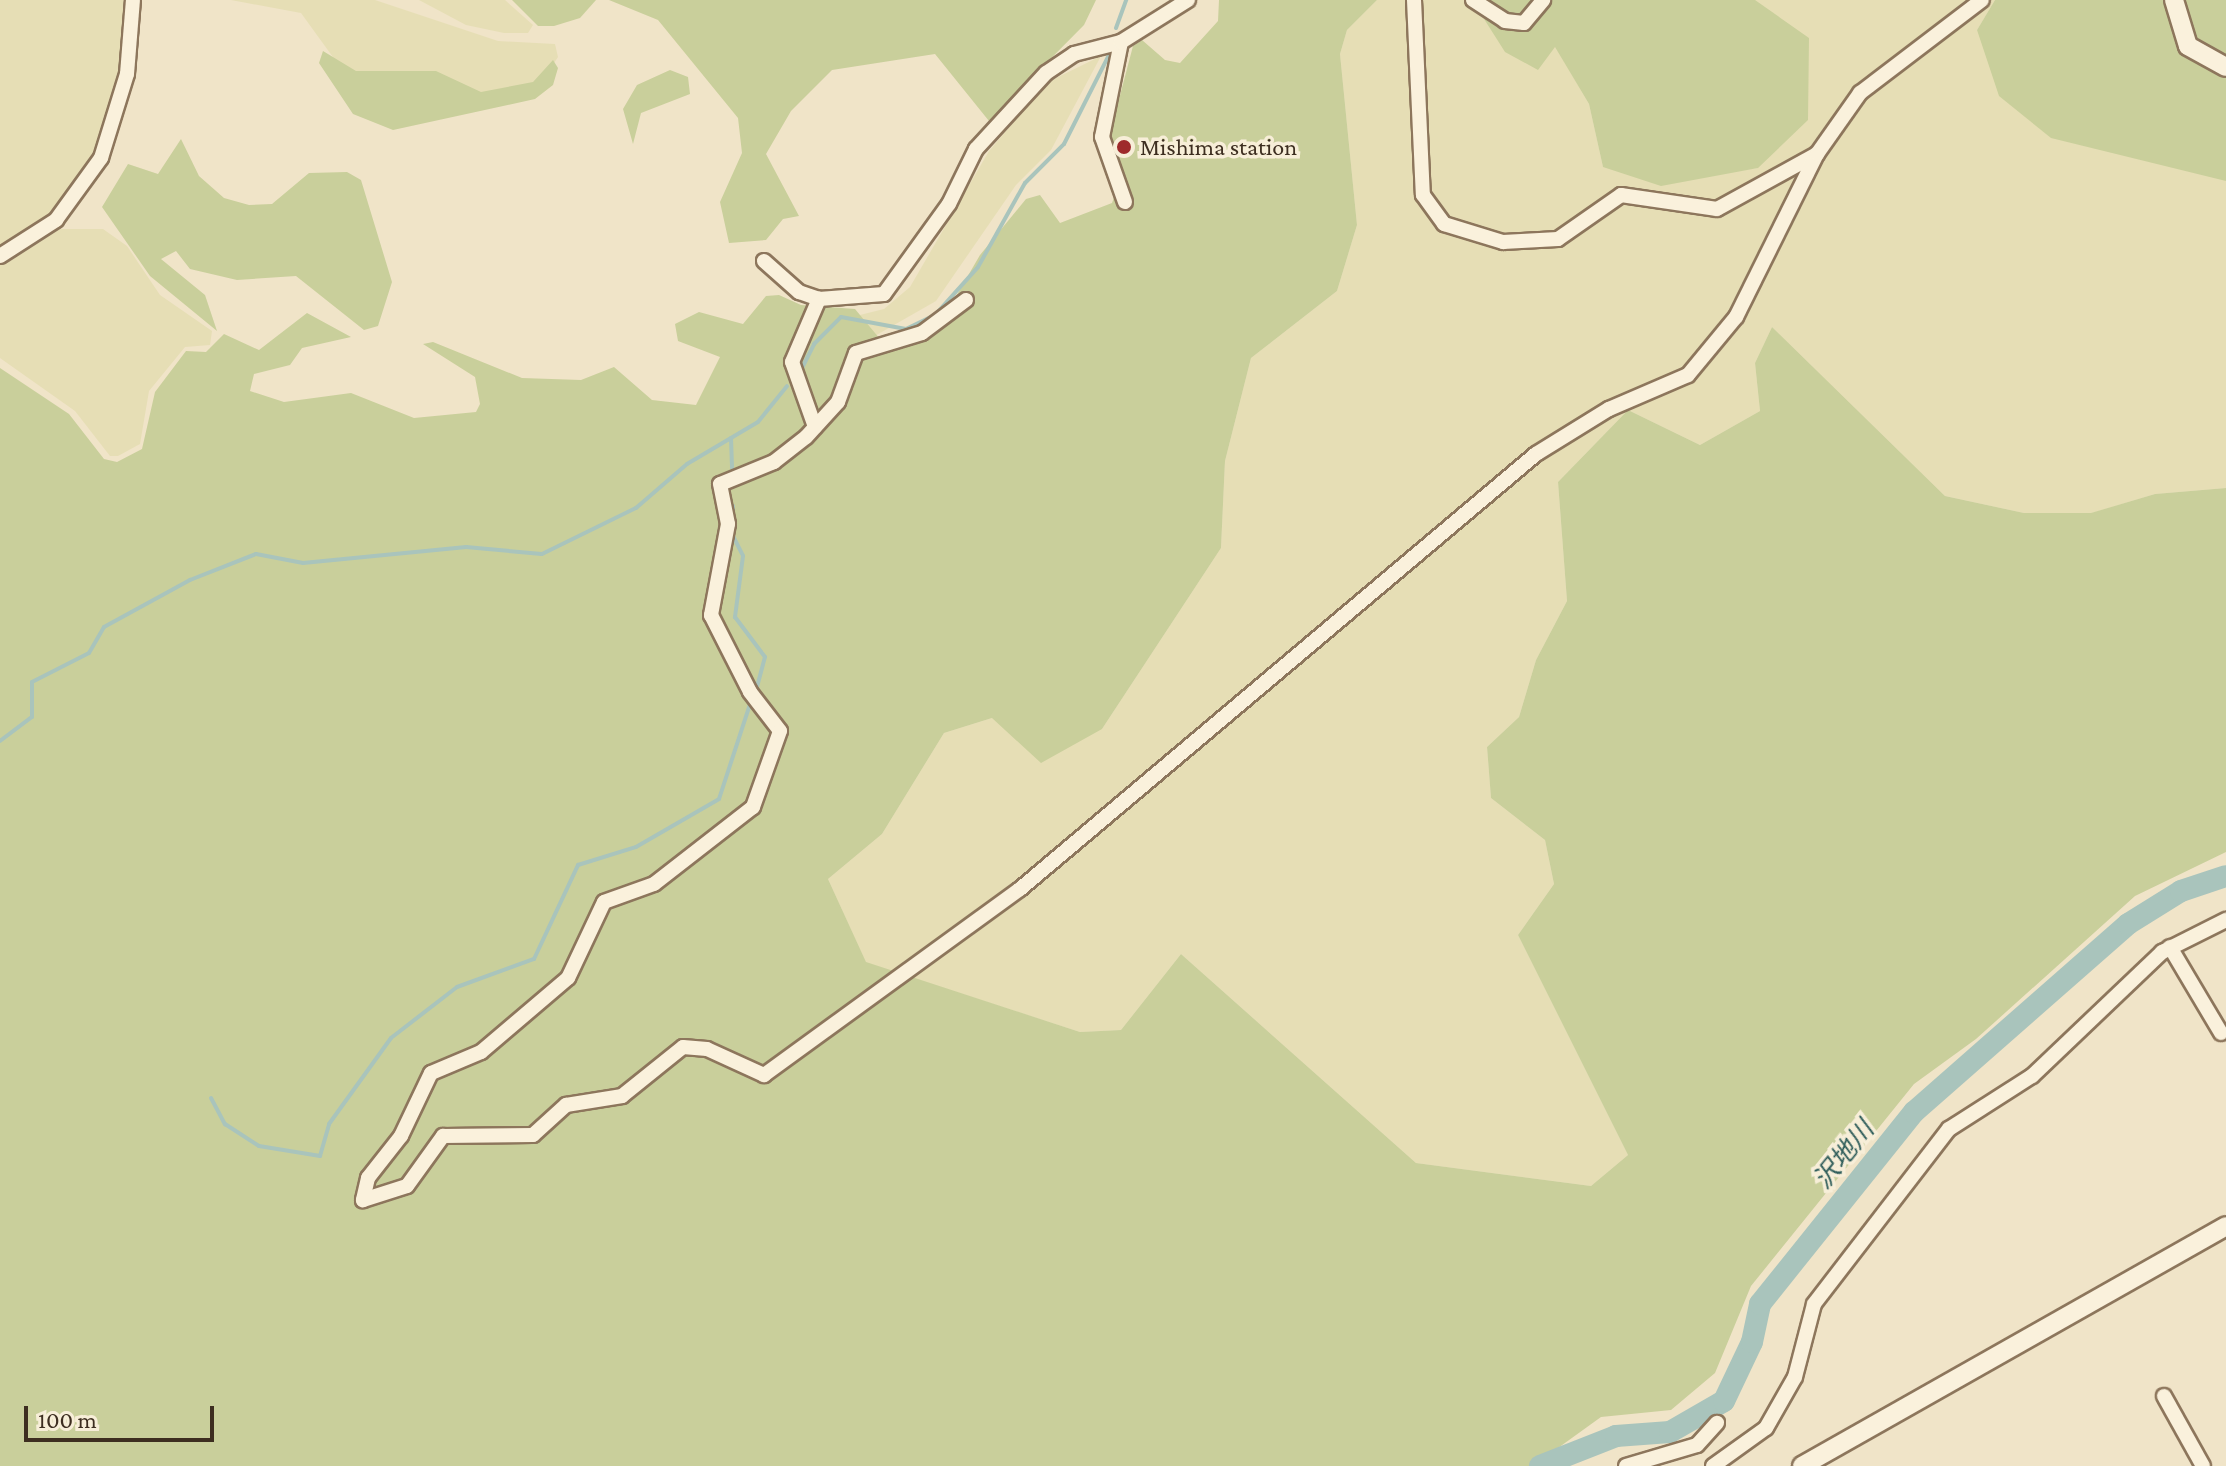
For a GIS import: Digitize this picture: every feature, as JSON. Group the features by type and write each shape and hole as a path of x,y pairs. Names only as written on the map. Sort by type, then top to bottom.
{"street":[{"path":"0,256 56,220 101,158 127,74 133,0"},
{"path":"764,261 799,292 819,299 862,299 898,283 976,149 1046,73 1074,54 1121,42 1188,0"},
{"path":"1414,0 1423,195 1444,224 1503,242 1558,239 1621,195 1717,209 1817,154"},
{"path":"1473,0 1505,21 1524,23 1543,0"},
{"path":"966,300 922,333 856,353 838,402 815,427 774,462 720,484 728,524 710,608 750,692 780,731 762,793 731,830 654,884 604,902 568,978 481,1052 431,1073 401,1136 368,1178 363,1200 419,1177 443,1136 533,1135 572,1102 622,1096 683,1047 707,1049 764,1075 1020,889 1536,454 1609,409 1688,375 1736,317 1817,154 1872,81 1982,0"},
{"path":"2174,0 2188,46 2226,67"},
{"path":"1121,42 1102,137 1125,202"},
{"path":"815,427 792,362 819,299"},
{"path":"1713,1466 1766,1428 1795,1377 1814,1304 1949,1129 2032,1076 2170,947 2226,920"},
{"path":"2170,947 2221,1033"},
{"path":"1802,1466 2226,1226"},
{"path":"2164,1396 2203,1466"},
{"path":"1626,1466 1697,1445 1717,1423"}],"shaded area":[{"path":"0,0 127,0 121,71 97,153 51,217 0,250"},
{"path":"231,0 375,0 498,41 555,44 558,57 540,84 463,97 343,71 301,13"},
{"path":"419,0 505,0 533,25 528,33 504,33 466,25"},
{"path":"1377,0 1472,0 1555,46 1589,104 1603,167 1712,175 1758,168 1755,0 1995,0 1977,30 2226,181 2226,488 2155,494 2092,513 2024,513 1945,496 1772,327 1755,363 1760,411 1700,445 1628,410 1558,482 1567,601 1536,660 1519,717 1487,747 1491,798 1545,840 1554,884 1518,935 1628,1155 1591,1186 1416,1163 1181,954 1121,1030 1080,1032 866,963 828,879 882,834 944,733 992,718 1102,729 1221,548 1225,461 1251,358 1337,291 1357,225 1340,54 1347,30"},
{"path":"1101,56 1051,150 1016,185 936,301 852,349 844,319 884,309 910,287 989,151 1048,82"},
{"path":"57,229 103,229 127,246 160,295 212,331 210,345 185,347 149,391 140,444 118,456 110,456 75,411 0,358 0,265"}],"green space":[{"path":"512,0 596,0 580,18 554,26 538,26"},
{"path":"609,0 1096,0 1084,25 989,121 935,54 832,70 791,111 766,154 799,216 783,219 766,240 729,243 720,202 742,153 738,118 658,20"},
{"path":"1219,0 1377,0 1347,30 1340,54 1357,225 1337,291 1251,358 1225,461 1221,548 1102,729 1041,763 992,718 944,733 882,834 828,879 866,962 1080,1032 1121,1030 1181,954 1416,1163 1591,1186 1628,1155 1518,935 1554,884 1545,840 1491,798 1487,747 1519,717 1536,660 1567,601 1558,482 1628,410 1700,445 1760,411 1755,363 1772,327 1945,496 2024,513 2091,513 2155,494 2226,488 2226,852 2135,896 1976,1039 1914,1084 1751,1286 1715,1373 1671,1410 1601,1417 1533,1466 0,1466 0,368 69,414 104,459 117,462 142,449 155,392 186,351 206,352 224,334 259,350 307,313 351,337 302,348 290,365 254,374 250,391 284,402 351,393 414,418 476,412 480,404 475,377 423,344 433,342 522,378 581,380 614,367 652,400 696,405 720,357 678,341 675,324 699,312 743,324 766,296 779,295 801,305 855,309 885,345 918,341 933,336 980,255 1026,199 1040,195 1060,223 1112,203 1121,177 1108,141 1133,46 1142,40 1165,60 1180,63 1218,21"},
{"path":"1472,0 1755,0 1809,38 1808,120 1758,168 1661,186 1603,167 1589,104 1555,47 1538,70 1505,52"},
{"path":"1995,0 2226,0 2226,181 2051,138 1999,96 1977,30"},
{"path":"323,51 356,71 436,71 481,92 533,82 553,60 558,68 553,85 535,99 393,130 353,114 319,63"},
{"path":"670,70 688,77 690,94 641,113 633,144 623,109 637,85"},
{"path":"181,139 199,176 224,198 249,205 272,204 309,173 347,172 361,180 392,282 378,326 364,330 296,276 237,280 190,269 176,251 161,259 205,295 217,331 150,276 102,207 128,164 158,174"}],"waterway":[{"path":"1116,28 1126,0"},
{"path":"799,374 814,344 841,317 906,329 935,315 978,267 1025,183 1064,144 1111,51"},
{"path":"0,741 32,717 32,682 89,653 104,627 190,580 256,554 303,563 466,547 542,554 636,508 687,464 758,422 787,386"},
{"path":"731,438 732,468"},
{"path":"733,506 733,536 743,556 735,617 765,657 756,690"},
{"path":"211,1098 225,1124 259,1146 320,1156 329,1124 391,1038 457,987 534,959 578,865 636,847 719,799 751,701"},
{"name":"沢地川","path":"1540,1466 1616,1436 1670,1432 1724,1401 1752,1342 1760,1304 1914,1112 2128,924 2181,891 2226,876"}],"place":[{"name":"Mishima station","path":"1124,147"}]}
